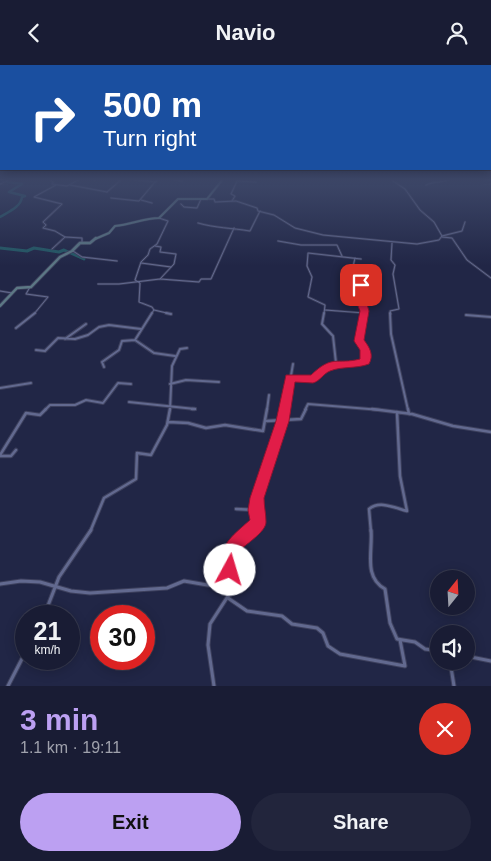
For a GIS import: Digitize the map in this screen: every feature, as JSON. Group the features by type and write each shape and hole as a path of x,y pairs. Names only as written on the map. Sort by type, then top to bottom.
{"street":[{"path":"16,328 34,314 48,297 26,294 30,287 60,257 72,252 81,243 82,238 64,237 63,234 43,228 46,225 43,223 58,208"},
{"path":"159,218 169,208"},
{"path":"257,208 295,227 320,234 392,243 422,244 437,241 442,237 462,231 465,222"},
{"path":"419,208 434,222 442,237"},
{"path":"198,223 213,228 234,228 250,231 260,211"},
{"path":"81,243 90,243 97,237 109,233 115,226 129,225 150,217 168,220 154,246 141,263 135,280 140,283 138,290 139,302 152,307 154,310 171,314"},
{"path":"98,284 160,279 199,282 201,279 211,279 234,228"},
{"path":"52,249 64,237"},
{"path":"442,237 452,238 467,260 491,278"},
{"path":"278,241 301,245 337,245 342,257"},
{"path":"392,243 391,260 395,265 393,274 399,309 390,311 392,320 391,335 409,414"},
{"path":"154,246 161,247 160,252 176,254 171,267 160,279"},
{"path":"72,252 85,257 117,261"},
{"path":"336,363 331,329 322,324 325,310 323,303 308,298 312,279 311,270 307,266 308,253 361,259"},
{"path":"290,378 313,379 328,367 335,366 336,363 357,364 365,361 365,349 359,341 364,313 361,301 364,289 352,271 355,259"},
{"path":"141,263 171,267"},
{"path":"356,276 373,277"},
{"path":"0,306 18,288 30,287"},
{"path":"0,291 12,293"},
{"path":"135,340 154,310"},
{"path":"325,310 364,313"},
{"path":"466,315 491,317"},
{"path":"65,339 86,323"},
{"path":"36,350 44,351 57,338 73,339 88,335 99,327 109,325 141,329"},
{"path":"104,367 102,362 119,350 122,341 135,340 154,353 176,356"},
{"path":"48,605 54,586 65,566 92,529 104,498 109,493 136,479 138,474 134,463 137,453 151,455 168,422 169,384 176,356 180,349 187,348"},
{"path":"214,686 208,645 208,630 212,620 228,598 231,589 231,549 236,542 258,523 256,510 264,476 283,420 293,364"},
{"path":"169,384 176,384 186,380 219,382"},
{"path":"0,388 31,383"},
{"path":"16,450 11,456 0,455 26,413 40,415 50,405 75,405 86,400 103,403 118,383 132,385"},
{"path":"168,422 188,423 206,427 225,425 264,431 267,421 266,406 268,395"},
{"path":"129,402 155,407 169,406 196,409"},
{"path":"267,421 301,419 308,404 397,412 453,426 491,432"},
{"path":"397,412 400,444 399,465 402,493 407,511 378,504 374,504 369,509 372,541 370,569 376,584 385,589 390,623 397,639 415,642 425,649 430,650"},
{"path":"236,509 256,510"},
{"path":"0,584 32,581 71,591 90,593 167,588 182,581 231,589"},
{"path":"228,598 247,611 282,616 292,624 317,628 323,633 328,646 340,654 405,666 400,640"},
{"path":"475,658 491,661"},
{"path":"8,686 16,670"},
{"path":"451,670 454,686"}],"waterway":[{"path":"0,217 14,208"},
{"path":"0,248 27,251 34,248 59,252 64,250 84,259"}],"route":[{"path":"230,570 232,546 259,521 256,510 257,498 283,421 290,378 313,379 328,367 335,366 336,363 345,365 364,363 365,361 365,349 359,341 364,319 364,307 361,301 364,289 361,285"}]}
